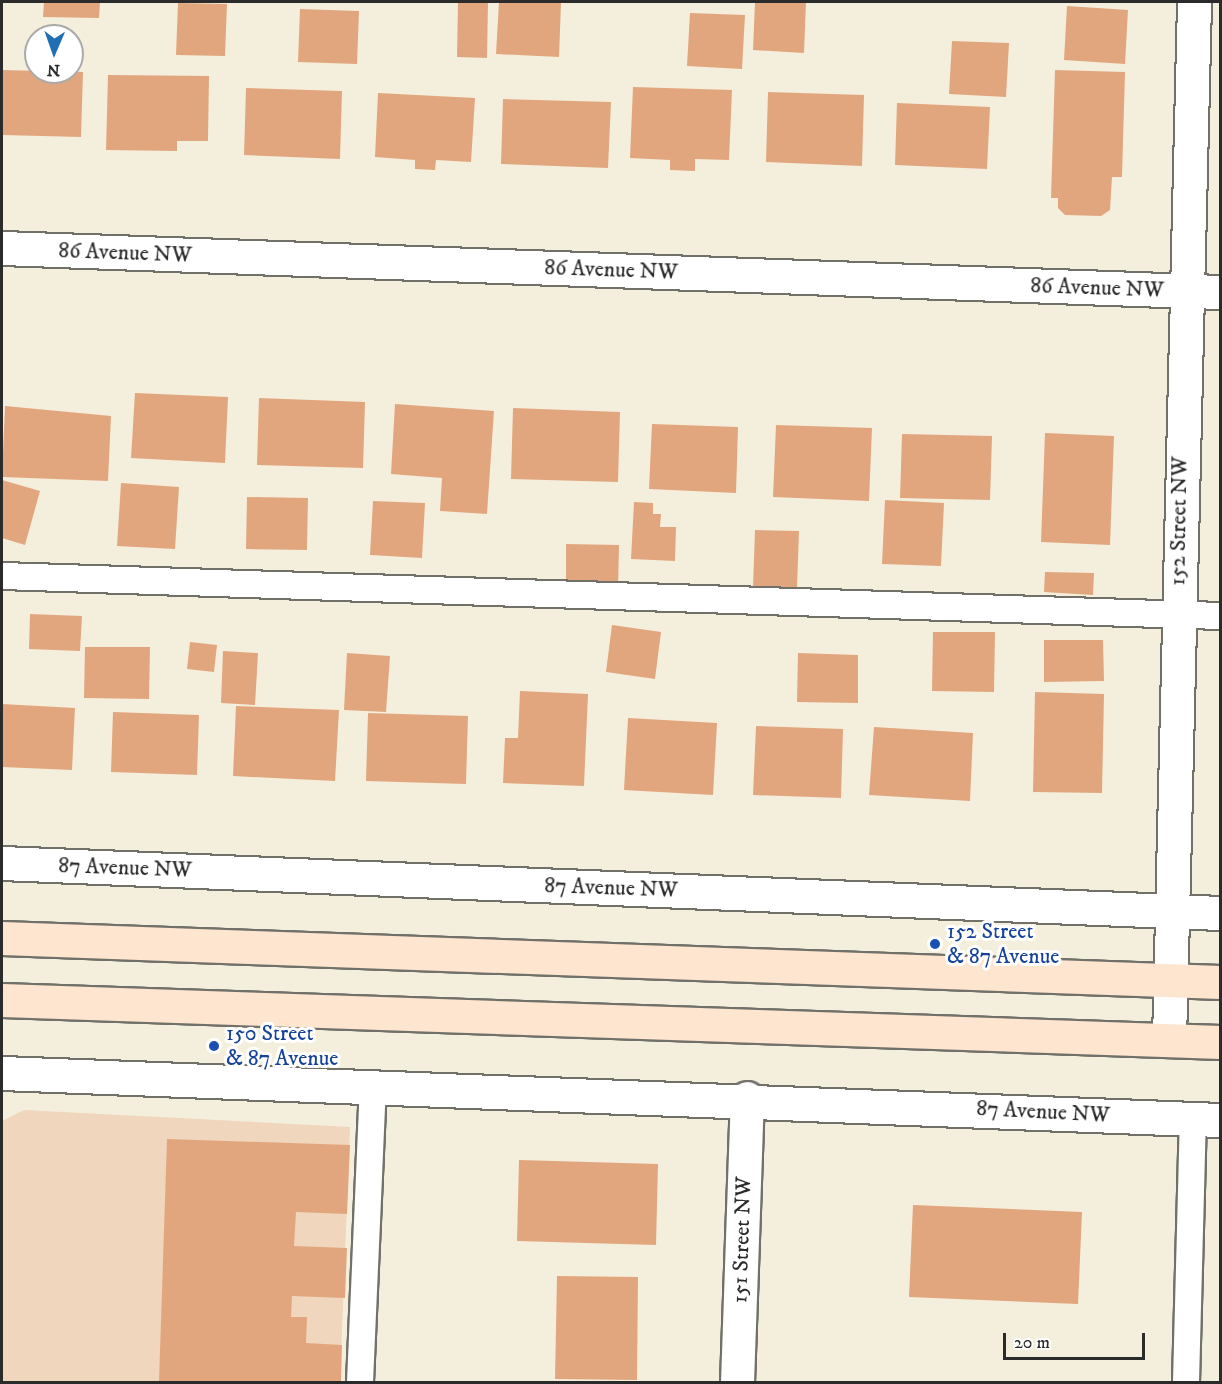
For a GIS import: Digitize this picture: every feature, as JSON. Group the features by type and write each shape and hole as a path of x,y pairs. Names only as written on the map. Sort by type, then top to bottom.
{"main road":[{"path":"2,938 1221,982"},
{"path":"2,1000 1221,1042"}],"street":[{"name":"152 Street NW","path":"1169,1040 1184,291 1194,2"},
{"name":"86 Avenue NW","path":"2,248 1221,292"},
{"name":"87 Avenue NW","path":"2,863 1221,913"},
{"name":"87 Avenue NW","path":"2,1072 373,1089 747,1098 1207,1119"},
{"name":"151 Street NW","path":"737,1383 747,1098"}],"lane":[{"path":"2,576 1221,616"},
{"path":"360,1383 373,1089"},
{"path":"1186,1383 1207,1119"}],"shaded area":[{"path":"24,1110 350,1127 340,1382 2,1382 2,1121"}],"building":[{"path":"44,2 100,2 99,18 43,17"},
{"path":"458,2 488,2 487,58 457,57"},
{"path":"499,2 561,3 559,57 496,54"},
{"path":"755,2 806,2 804,53 753,50"},
{"path":"178,3 227,4 225,56 176,55"},
{"path":"1067,6 1128,10 1125,64 1064,60"},
{"path":"300,9 359,11 357,64 298,62"},
{"path":"690,13 745,15 742,69 687,66"},
{"path":"952,41 1009,43 1006,97 949,94"},
{"path":"2,70 24,71 24,84 83,84 81,137 2,135"},
{"path":"1055,70 1125,72 1122,177 1112,177 1110,210 1101,216 1065,215 1058,208 1058,198 1051,198"},
{"path":"108,75 209,76 208,141 177,141 177,151 106,150"},
{"path":"633,87 732,90 729,160 695,159 695,171 670,170 670,160 630,158"},
{"path":"246,88 342,91 340,159 244,155"},
{"path":"768,92 864,95 862,166 766,162"},
{"path":"378,93 475,98 471,162 436,160 435,170 415,169 415,160 375,157"},
{"path":"503,99 611,102 608,168 501,164"},
{"path":"897,103 990,107 987,169 895,165"},
{"path":"135,393 228,397 225,463 131,458"},
{"path":"259,398 365,402 363,468 257,465"},
{"path":"395,404 494,411 487,514 440,511 442,478 391,474"},
{"path":"5,406 111,416 108,481 2,477"},
{"path":"513,408 620,412 618,482 511,479"},
{"path":"652,424 738,427 736,493 649,489"},
{"path":"776,425 872,428 869,501 773,497"},
{"path":"1045,433 1114,436 1110,545 1041,542"},
{"path":"902,434 992,436 990,500 900,498"},
{"path":"2,480 40,491 25,545 2,538"},
{"path":"121,483 179,487 175,549 117,546"},
{"path":"247,497 308,498 307,550 246,549"},
{"path":"885,500 944,503 941,566 882,564"},
{"path":"373,501 425,503 422,558 370,555"},
{"path":"634,502 653,503 653,514 661,514 660,527 676,527 675,561 631,559"},
{"path":"755,530 799,531 797,588 753,587"},
{"path":"566,544 619,545 618,591 566,590"},
{"path":"1045,572 1094,573 1093,595 1044,592"},
{"path":"30,614 82,616 80,651 29,649"},
{"path":"612,625 661,632 655,679 606,672"},
{"path":"933,632 995,632 994,692 932,691"},
{"path":"1044,640 1103,640 1104,681 1044,682"},
{"path":"190,642 217,645 214,672 187,669"},
{"path":"85,647 150,647 149,699 84,698"},
{"path":"223,651 258,653 255,705 221,703"},
{"path":"347,653 390,656 386,712 344,710"},
{"path":"798,653 858,655 858,703 797,702"},
{"path":"520,691 588,694 584,786 503,783 505,738 518,738"},
{"path":"1035,692 1104,694 1102,793 1033,792"},
{"path":"2,704 75,708 72,770 2,767"},
{"path":"236,706 339,710 335,781 233,776"},
{"path":"113,712 199,715 197,775 111,772"},
{"path":"368,713 468,716 466,784 366,781"},
{"path":"628,718 717,723 713,795 624,790"},
{"path":"756,726 843,729 841,798 753,795"},
{"path":"874,727 973,733 970,801 869,795"},
{"path":"167,1139 350,1145 347,1214 296,1212 294,1246 347,1248 345,1298 292,1296 291,1317 307,1317 306,1343 342,1345 341,1382 159,1382"},
{"path":"519,1160 658,1164 656,1245 517,1241"},
{"path":"913,1205 1082,1212 1078,1304 909,1297"},
{"path":"557,1276 638,1277 637,1380 555,1379"}],"place":[{"name":"152 Street & 87 Avenue","path":"935,944"},
{"name":"150 Street & 87 Avenue","path":"214,1046"}]}
